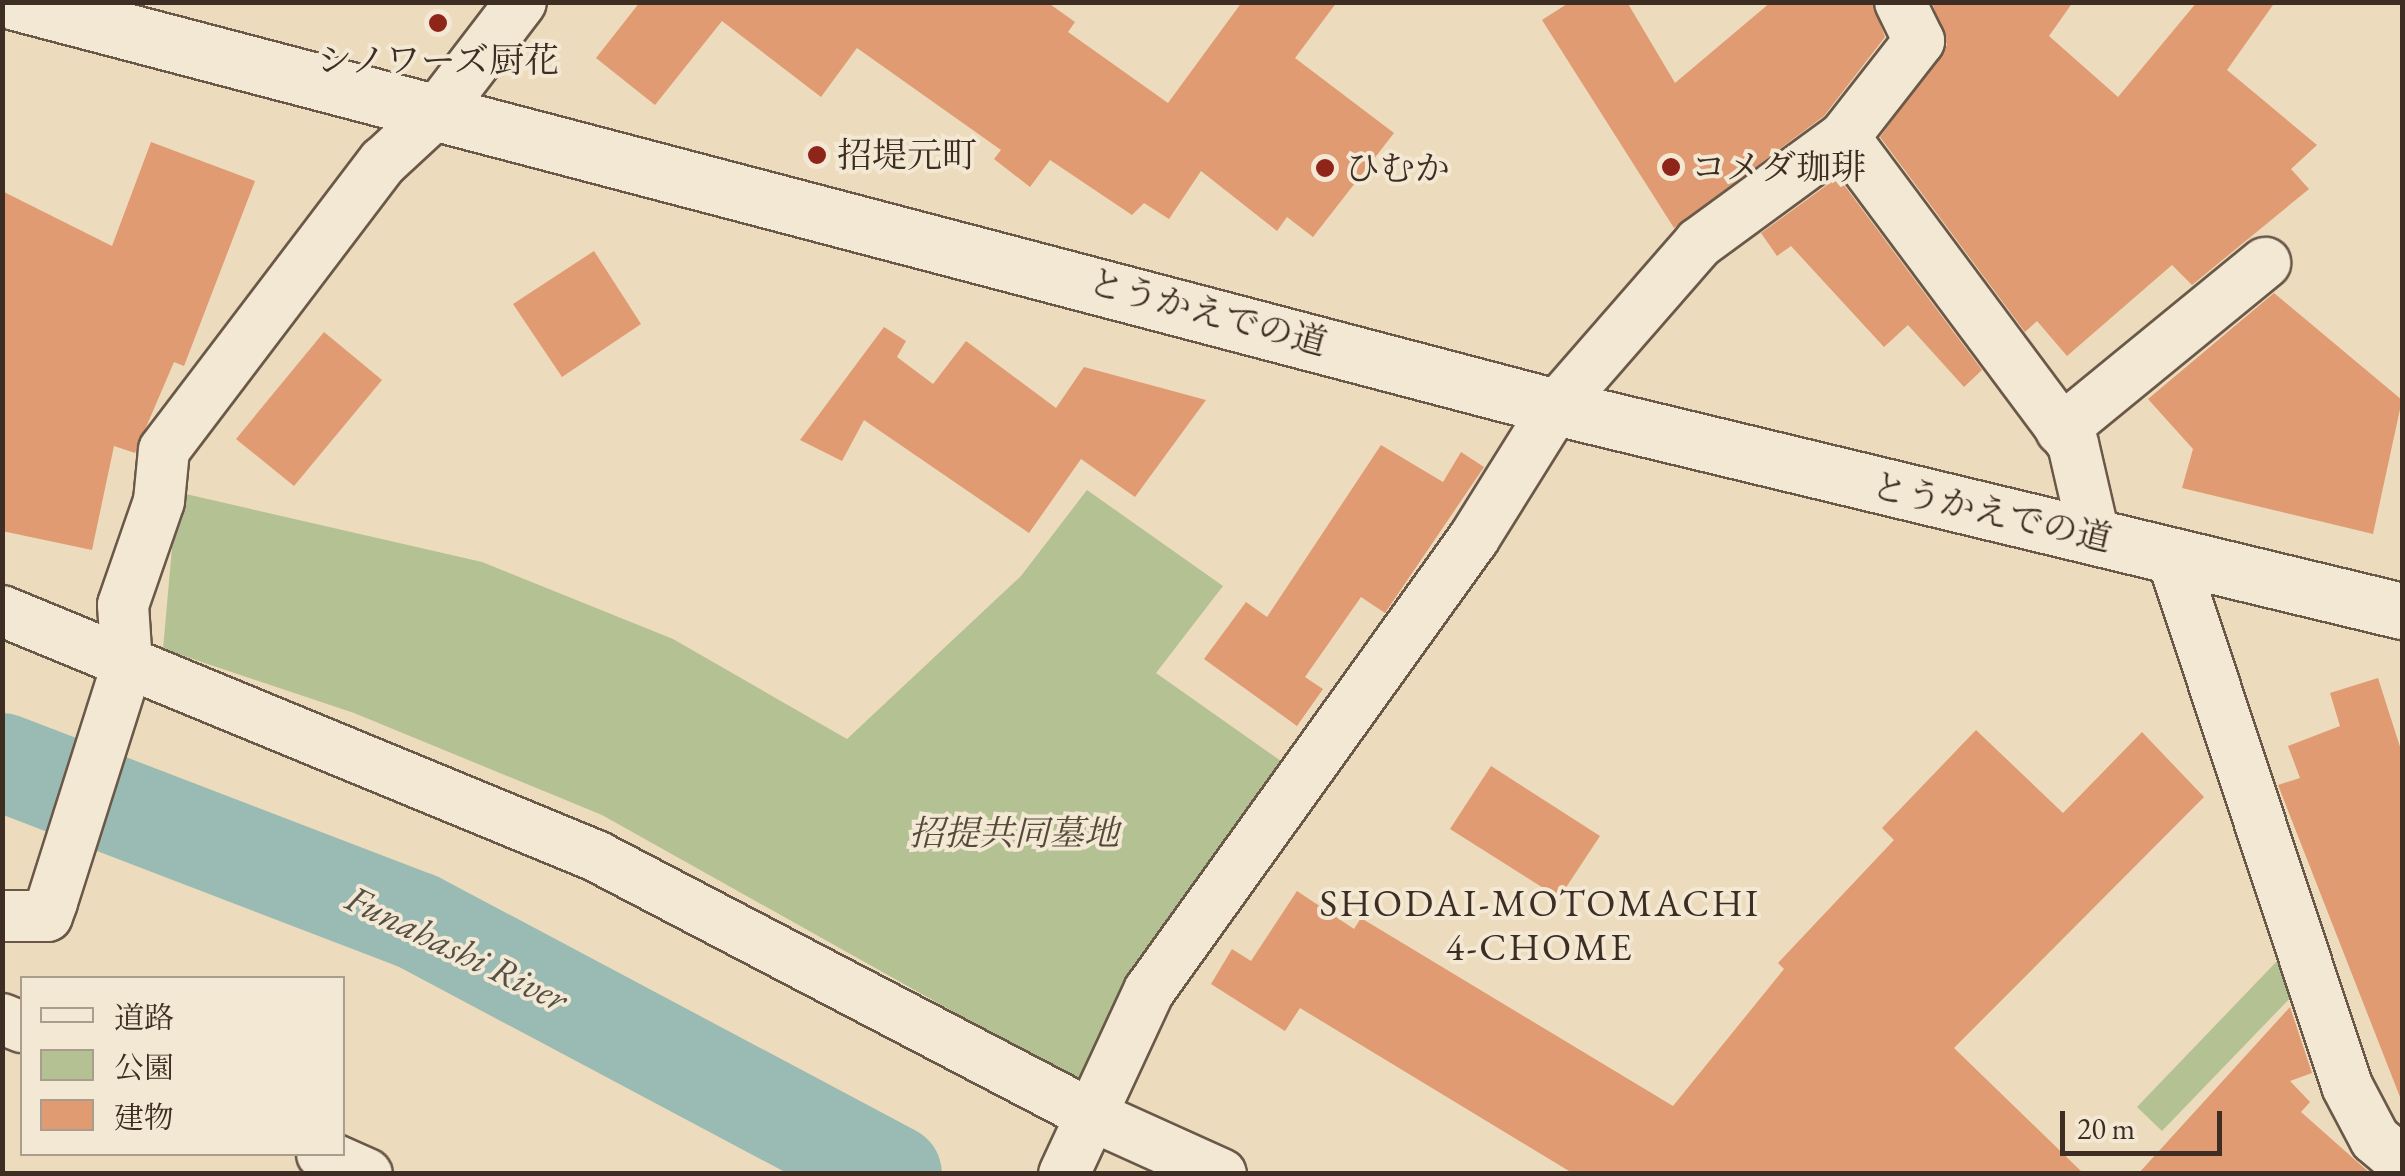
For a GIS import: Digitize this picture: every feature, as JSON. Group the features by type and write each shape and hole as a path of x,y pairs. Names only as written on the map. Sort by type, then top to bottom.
{"street":[{"name":"とうかえでの道","path":"15,2 1556,407 2402,611"},
{"path":"2,916 47,916 52,902 122,678 123,606 158,501 164,450 383,162 437,112 521,2"},
{"path":"1080,1144 1149,991 1474,538 1556,407 1699,243 1844,136 1918,41 1900,2"},
{"path":"1844,136 2073,444 2094,535"},
{"path":"2061,430 2265,262"},
{"path":"2171,554 2347,1086 2375,1140 2402,1162"},
{"path":"2,611 122,678 596,856 1080,1144 1221,1174"},
{"path":"326,1156 367,1174"}],"green space":[{"name":"招提共同墓地","path":"1087,490 1223,586 1156,673 1288,766 1086,1086 602,815 354,713 163,649 177,492 482,562 673,639 847,739 1021,576"},
{"path":"2279,959 2293,995 2162,1131 2137,1107"}],"building":[{"path":"640,2 1047,2 1075,22 1068,32 1168,103 1242,2 1337,2 1295,58 1394,133 1313,237 1287,217 1277,231 1201,171 1169,219 1144,203 1132,215 1050,160 1030,187 994,159 1001,150 857,48 821,97 722,21 655,105 596,58"},
{"path":"1570,2 1627,2 1675,83 1771,2 1872,2 1885,37 1824,116 1674,228 1542,20"},
{"path":"1932,2 2073,2 2049,36 2118,97 2197,2 2275,2 2227,70 2317,145 2291,169 2309,189 2192,285 2172,265 2067,356 2037,321 2025,332 1880,137 1947,45"},
{"path":"151,142 255,181 184,366 174,362 135,453 114,446 92,550 2,531 2,191 112,246"},
{"path":"1838,177 1982,370 1964,387 1908,325 1884,347 1791,246 1777,256 1761,233"},
{"path":"594,251 641,324 562,377 513,304"},
{"path":"2274,293 2402,400 2373,534 2182,488 2193,449 2148,399"},
{"path":"884,327 906,341 897,357 933,384 966,341 1056,408 1084,367 1206,400 1135,497 1081,459 1029,533 864,420 842,461 800,440"},
{"path":"324,332 382,380 294,486 236,439"},
{"path":"1381,445 1443,482 1461,452 1484,467 1385,613 1361,597 1305,677 1323,689 1297,726 1204,659 1246,602 1267,617"},
{"path":"2378,678 2402,753 2400,1097 2278,785 2300,778 2288,746 2340,726 2330,693"},
{"path":"1976,730 2063,813 2142,732 2204,797 1954,1048 2084,1174 1574,1174 1300,1008 1285,1031 1211,984 1232,949 1251,961 1297,891 1354,929 1361,918 1673,1106 1784,969 1778,963 1894,840 1882,828"},
{"path":"1491,766 1600,836 1559,898 1450,829"},
{"path":"2290,1007 2312,1073 2290,1081 2310,1102 2301,1112 2371,1174 2138,1174"}],"waterway":[{"name":"Funahashi River","path":"2,762 417,921 893,1174"}],"place":[{"name":"シノワーズ厨花","path":"438,23"},
{"name":"招堤元町","path":"817,155"},
{"name":"コメダ珈琲","path":"1671,167"},
{"name":"ひむか","path":"1325,168"}],"district":[{"name":"SHODAI-MOTOMACHI 4-CHOME","path":"1540,924"}]}
